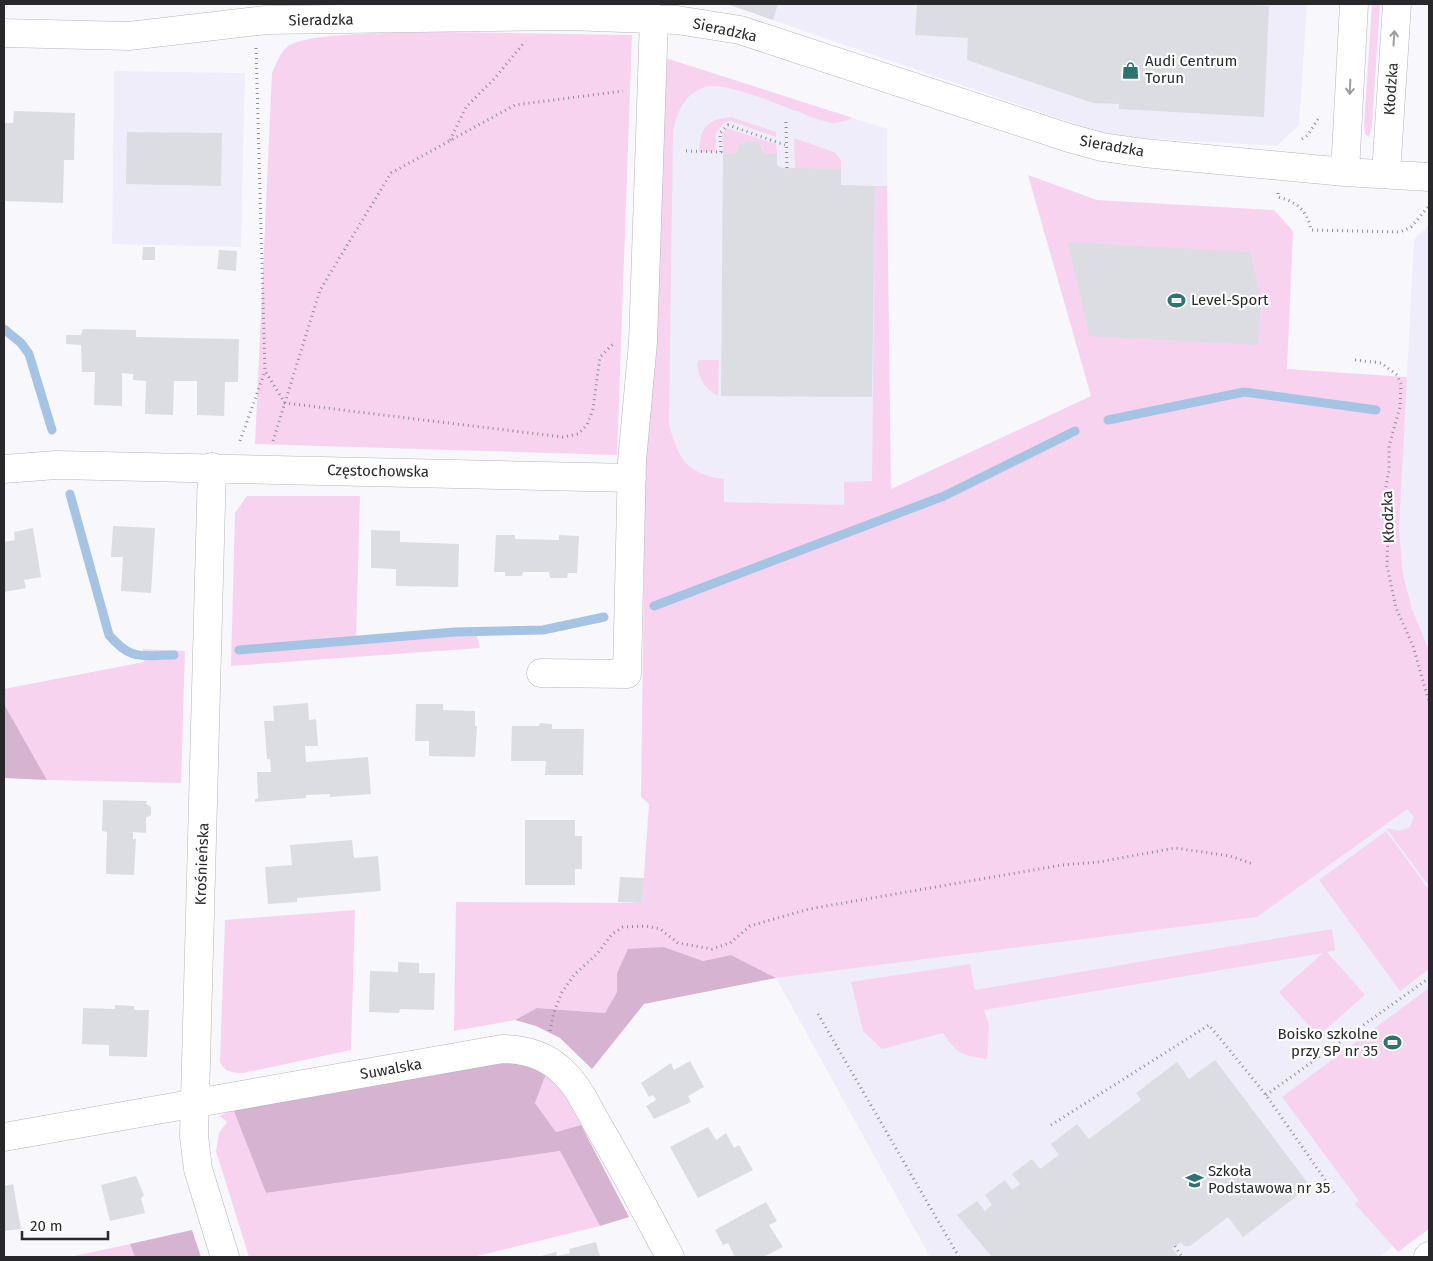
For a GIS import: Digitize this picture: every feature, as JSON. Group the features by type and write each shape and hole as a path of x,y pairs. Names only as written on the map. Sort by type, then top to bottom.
{"street":[{"path":"1345,172 1354,4"},
{"name":"Kłodzka","path":"1386,174 1397,4"},
{"name":"Sieradzka","path":"4,32 129,36 266,20 546,16 654,18 740,30 1069,138 1102,147 1144,153 1345,172 1429,177"},
{"path":"541,672 627,674 632,478 644,312 654,18"},
{"name":"Częstochowska","path":"4,469 56,464 632,478"},
{"name":"Krośnieńska","path":"212,467 194,1142 198,1169 225,1257"},
{"name":"Suwalska","path":"4,1137 502,1049 530,1052 556,1066 574,1084 636,1191 670,1257"}],"path":[{"path":"450,140 466,107 494,79 546,16"},
{"path":"237,450 265,370 256,22"},
{"path":"270,450 320,290 391,173 515,104 651,88"},
{"path":"786,122 785,146 787,169"},
{"path":"686,151 721,152 720,133 728,125 785,146"},
{"path":"285,403 563,437 578,434 588,425 593,409 600,357 644,312"},
{"name":"Kłodzka","path":"1355,360 1381,363 1397,374 1401,384 1400,407 1389,446 1389,470 1384,497 1388,525 1387,566 1396,608 1414,646 1429,702"},
{"path":"265,370 285,403"},
{"path":"550,1035 554,1012 562,992 574,975 597,954 612,934 623,927 646,926 660,929 678,943 712,949 730,943 750,926 809,908 1062,865 1099,862 1175,848 1230,856 1253,864"},
{"path":"1266,1095 1429,978"},
{"path":"818,1014 959,1257"},
{"path":"1051,1125 1209,1025 1266,1095 1336,1194"},
{"path":"1175,1246 1182,1257"}],"shaded area":[{"path":"726,4 1307,4 1299,125 1277,146 1110,136"},
{"path":"1372,4 1380,4 1372,126 1369,137 1365,134 1364,125"},
{"path":"443,32 632,35 617,455 255,444 272,73 277,62 287,47 315,38 337,35"},
{"path":"659,56 887,129 890,489 718,557 646,531"},
{"path":"659,56 853,118 831,123 748,93 716,86 705,87 692,94 683,104 677,117 673,131 669,425 676,447 686,463 701,473 724,479 724,502 844,505 844,482 872,481 875,186 887,186 891,489 1091,396 1028,175 1097,200 1274,210 1293,231 1287,369 1407,377 1399,531 1403,574 1412,609 1429,650 1429,886 1386,828 1399,831 1410,827 1414,817 1407,809 1257,917 776,978 731,955 703,961 664,947 617,973 617,992 605,1013 537,1008 515,1020 454,1031 456,902 642,903 649,804 641,797 646,418"},
{"path":"114,71 245,73 241,247 112,244"},
{"path":"731,117 776,132 776,137 731,121 725,122 716,133 715,152 699,152 701,137 706,126 716,120"},
{"path":"726,128 776,144 777,154 765,154 761,145 752,140 742,143 736,154 723,153 722,134"},
{"path":"794,138 834,152 841,160 841,169 795,169"},
{"path":"1429,225 1429,650 1412,609 1403,574 1399,531 1414,239"},
{"path":"699,360 719,360 718,396 706,387 701,379 697,364"},
{"path":"247,496 360,496 356,638 475,628 480,648 231,666 235,513"},
{"path":"143,649 185,651 181,783 47,780 4,704 4,689 144,662"},
{"path":"4,704 47,780 4,778"},
{"path":"1407,808 1429,837 1429,1219 1379,1257 930,1257 776,978 928,951 1257,917"},
{"path":"1386,831 1429,890 1429,969 1400,991 1319,880"},
{"path":"355,910 351,1050 243,1073 226,1070 220,1062 225,920"},
{"path":"1332,929 1335,950 1327,952 1365,995 1318,1036 1279,992 1323,953 984,1010 989,1025 987,1059 966,1055 956,1049 943,1033 882,1049 863,1031 851,982 970,964 975,990"},
{"path":"664,947 703,961 731,955 776,978 644,1004 592,1069 560,1038 536,1026 515,1020 537,1008 605,1013 617,992 617,973 628,949"},
{"name":"Boisko szkolne przy SP nr 35","path":"1429,988 1429,1229 1398,1252 1355,1204 1359,1201 1282,1097"},
{"path":"498,1062 521,1063 546,1074 535,1103 556,1132 581,1125 629,1217 600,1226 560,1151 266,1193 233,1109"},
{"path":"546,1074 563,1092 581,1125 556,1132 535,1103"},
{"path":"233,1109 266,1193 560,1151 600,1226 473,1257 249,1257 216,1151 219,1133 227,1122 220,1116"},
{"path":"192,1230 201,1257 135,1257 130,1244"},
{"path":"130,1244 135,1257 70,1257"}],"building":[{"path":"727,4 778,4 773,20"},
{"name":"Audi Centrum Torun","path":"917,4 1233,4 1269,6 1264,117 1119,109 1119,104 1093,103 967,60 968,38 915,35"},
{"path":"14,111 75,113 74,160 64,160 63,203 4,201 4,123 13,123"},
{"path":"127,132 222,133 221,186 126,184"},
{"path":"748,140 759,143 765,154 777,154 777,165 782,168 841,169 841,185 875,186 872,397 721,396 723,153 736,154 739,146"},
{"path":"1068,242 1250,252 1261,299 1258,345 1089,336"},
{"path":"143,247 155,247 155,260 142,260"},
{"path":"219,250 237,251 236,271 217,269"},
{"path":"83,329 136,330 136,337 239,339 238,382 225,382 224,416 197,415 197,381 174,381 173,415 145,414 146,381 133,380 133,374 122,373 122,406 94,405 95,372 82,372 81,345 66,344 66,335 81,335"},
{"path":"113,526 155,528 151,593 121,591 123,557 111,557"},
{"path":"33,528 41,577 24,580 26,588 4,592 4,542 15,540 14,532"},
{"path":"371,530 400,531 400,542 459,544 458,587 396,586 396,569 371,568"},
{"path":"496,535 515,535 515,539 559,540 559,535 579,536 577,573 568,573 567,578 550,578 549,572 523,572 522,576 505,576 505,572 494,572"},
{"path":"308,703 309,720 316,719 318,746 305,746 306,762 368,757 371,794 330,797 330,794 306,795 306,798 255,802 255,799 258,799 257,772 271,772 270,759 267,759 264,721 274,721 273,706"},
{"path":"416,704 443,704 443,710 475,711 475,726 477,726 475,757 429,756 429,741 415,741"},
{"path":"540,723 552,724 552,729 584,729 583,775 545,775 546,761 511,761 512,726 539,726"},
{"path":"103,800 147,801 146,804 151,807 151,815 146,818 146,833 133,832 133,839 136,839 134,875 106,874 107,832 102,831"},
{"path":"525,820 575,820 575,836 582,836 582,869 575,869 575,885 525,885"},
{"path":"352,840 354,858 378,856 381,891 297,898 297,902 268,904 265,867 292,865 290,845"},
{"path":"620,877 644,878 642,903 618,902"},
{"path":"398,962 419,963 419,973 435,973 434,1010 400,1009 399,1013 369,1012 370,971 398,972"},
{"path":"115,1005 134,1006 134,1010 149,1010 147,1057 109,1056 109,1045 82,1044 83,1008 115,1009"},
{"path":"1215,1060 1310,1186 1243,1237 1228,1217 1190,1246 1184,1246 1181,1242 1172,1248 1179,1257 992,1257 957,1215 977,1201 985,1211 992,1205 985,1195 1005,1180 1012,1190 1020,1184 1012,1174 1032,1159 1040,1169 1059,1155 1051,1144 1077,1124 1089,1139 1141,1100 1136,1093 1177,1062 1189,1079"},
{"path":"690,1061 704,1087 688,1096 691,1102 654,1119 646,1106 656,1100 653,1095 649,1097 641,1083 671,1063 674,1070"},
{"path":"708,1127 716,1140 726,1133 734,1148 739,1145 753,1170 698,1198 670,1147"},
{"path":"136,1176 144,1195 141,1198 145,1213 110,1221 101,1185"},
{"path":"13,1184 21,1229 4,1231 4,1186"},
{"path":"766,1202 777,1221 769,1225 783,1247 763,1257 735,1257 728,1243 723,1245 715,1230"},
{"path":"596,1242 600,1257 537,1257 556,1252 557,1256 570,1253 569,1249"}],"waterway":[{"path":"4,329 21,343 29,354 52,430"},
{"path":"1108,420 1244,392 1376,410"},
{"path":"654,606 944,496 1075,431"},
{"path":"70,494 109,635 124,650 131,653 145,656 174,655"},
{"path":"239,650 455,632 543,630 604,617"}],"place":[{"name":"Audi Centrum Torun","path":"1131,70"},
{"name":"Level-Sport","path":"1177,300"},
{"name":"Boisko szkolne przy SP nr 35","path":"1392,1043"},
{"name":"Szkoła Podstawowa nr 35","path":"1194,1180"}]}
